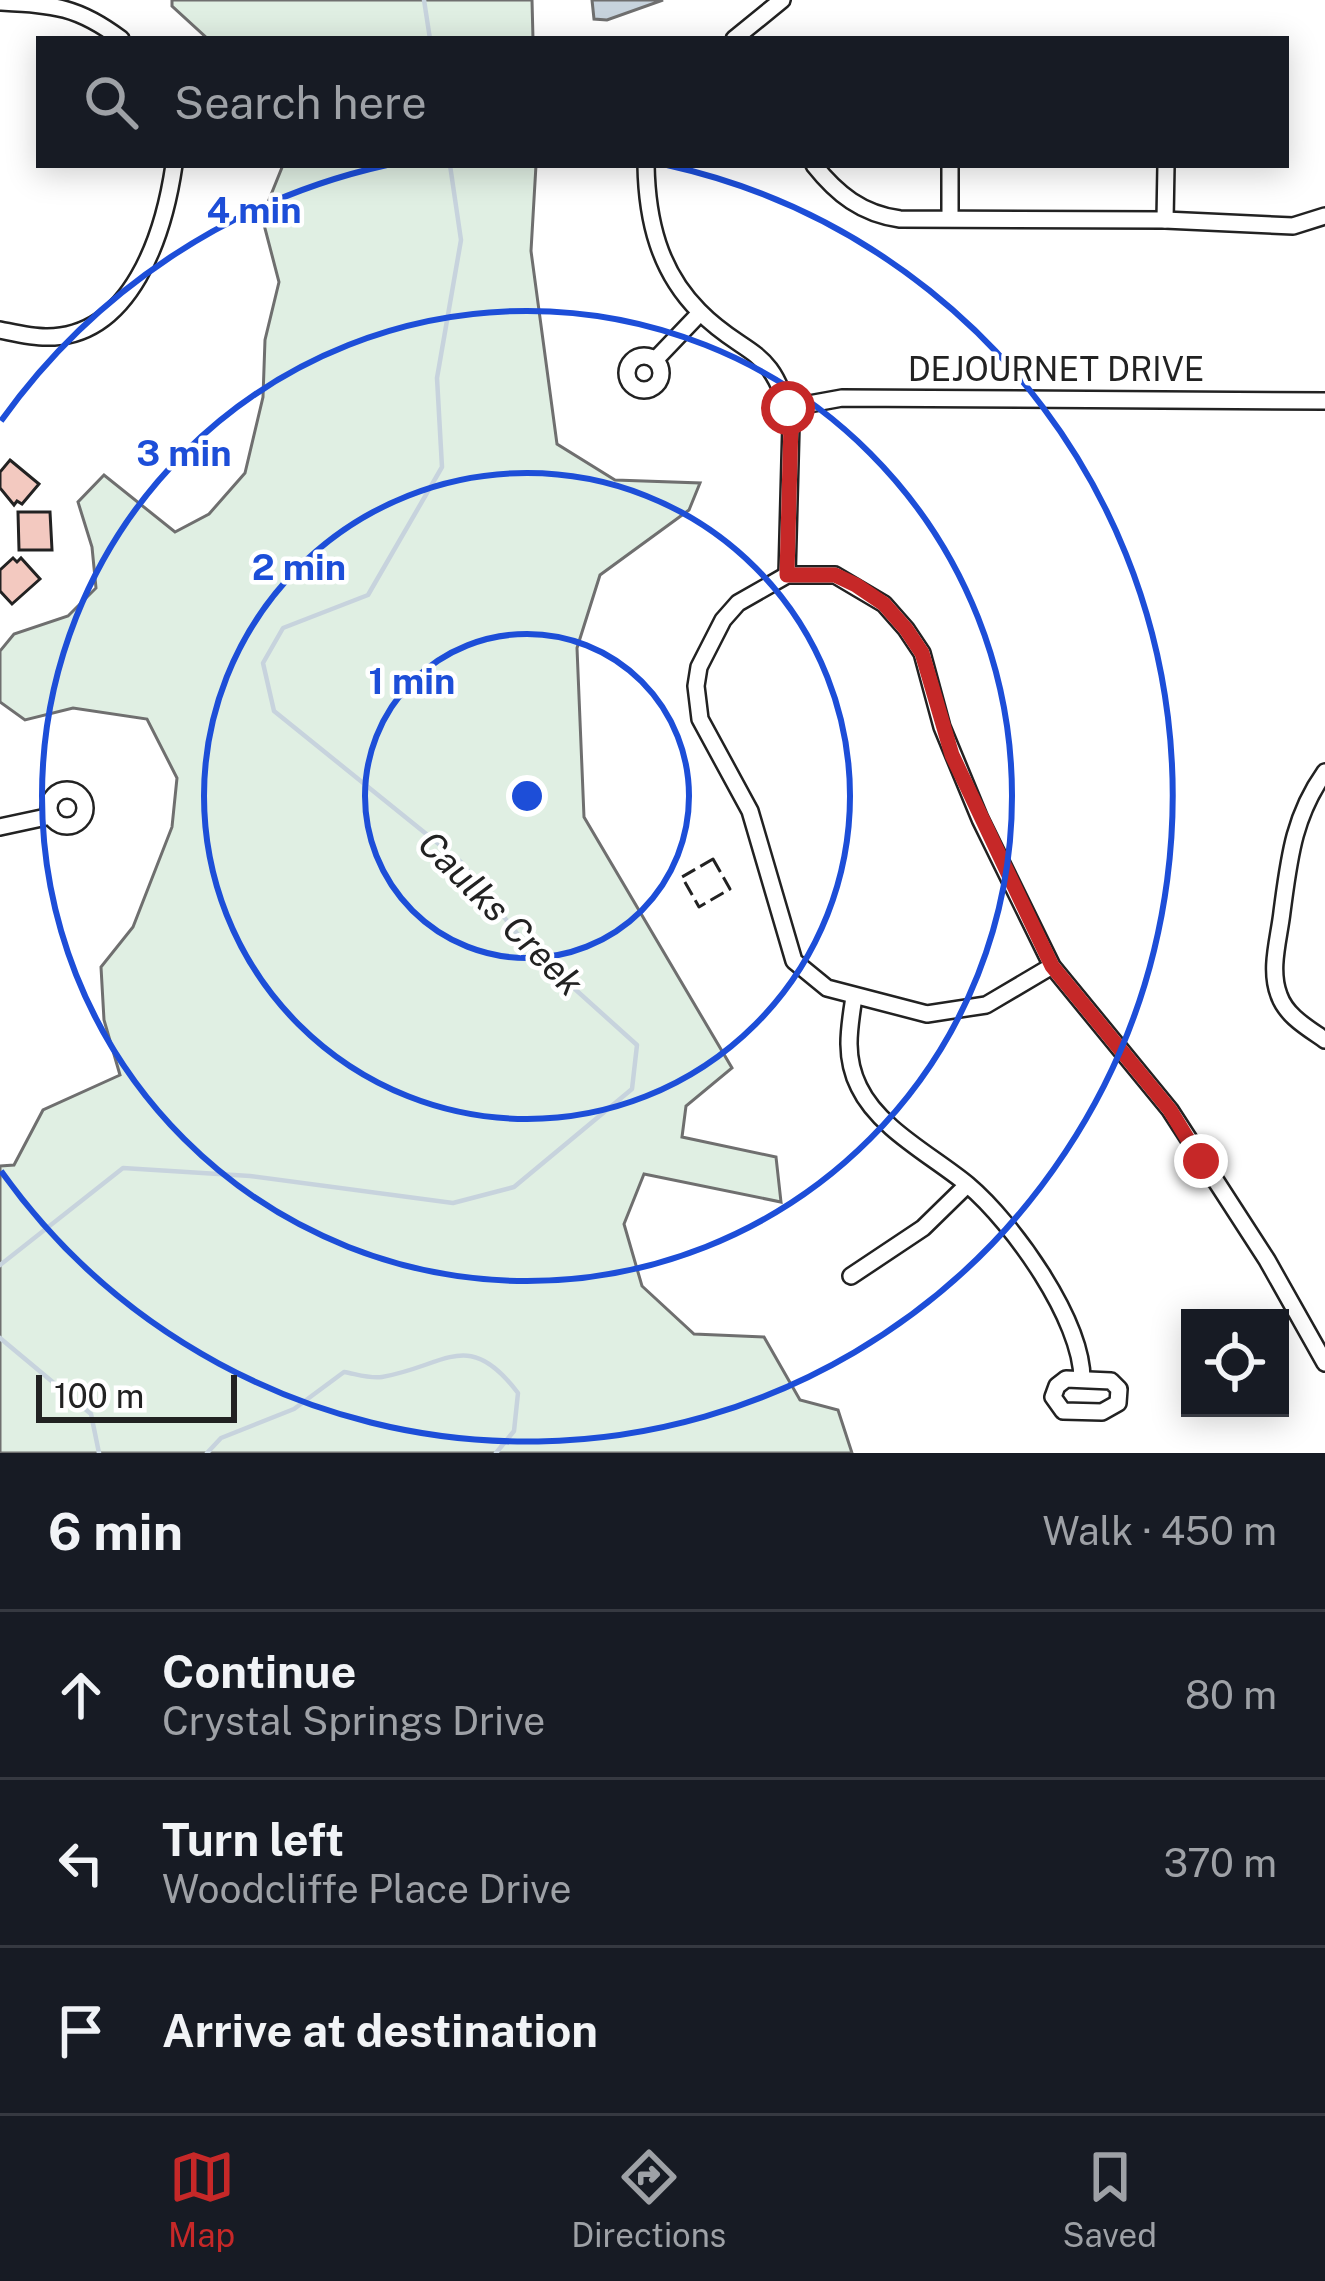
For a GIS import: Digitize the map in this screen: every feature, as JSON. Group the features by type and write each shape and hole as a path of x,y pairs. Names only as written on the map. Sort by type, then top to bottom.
{"street":[{"path":"738,36 782,0"},
{"path":"0,2 48,4 90,16 117,36"},
{"path":"0,330 49,338 88,328 120,305 143,268 168,202 174,168"},
{"path":"646,168 651,226 676,284 700,313 756,352 772,370 788,408 787,575"},
{"path":"816,168 830,186 878,216 1294,226 1325,216"},
{"path":"950,168 950,217"},
{"path":"1165,220 1166,168"},
{"path":"657,358 700,313"},
{"name":"DEJOURNET DRIVE","path":"788,408 842,398 1325,401"},
{"path":"1052,966 986,1005 927,1014 827,988 794,961 750,812 700,719 699,668 723,620 738,603 787,575 835,575 884,604 922,653 952,755 1052,966 1170,1110 1267,1260 1325,1363"},
{"path":"1325,772 1306,798 1293,834 1274,966 1279,997 1294,1017 1325,1040"},
{"path":"0,827 51,816"},
{"path":"854,997 847,1049 859,1088 877,1113 999,1215 1069,1320 1082,1360 1082,1379"},
{"path":"850,1276 923,1228 968,1185"}],"green space":[{"path":"172,0 532,0 533,36 205,36 172,6"},
{"path":"282,168 536,168 531,251 557,444 615,480 700,483 689,510 600,575 577,648 584,817 732,1068 686,1106 682,1137 776,1157 781,1202 644,1174 624,1224 642,1286 694,1334 764,1337 800,1400 838,1410 852,1453 0,1453 0,1166 14,1165 43,1110 120,1075 104,1020 101,967 133,927 172,827 177,778 147,719 73,708 25,720 0,702 0,651 14,634 68,616 96,588 92,547 78,502 104,475 175,532 209,514 245,473 263,397 265,340 279,282 262,217"}],"shaded area":[{"path":"592,0 663,0 607,20 594,19"}],"building":[{"path":"10,460 39,484 22,504 14,505 0,488 0,472"},
{"path":"18,512 50,512 52,550 19,550"},
{"path":"13,558 17,562 21,558 40,579 12,604 0,591 0,570"}],"waterway":[{"name":"Caulks Creek","path":"424,0 430,36"},
{"name":"Caulks Creek","path":"0,1265 123,1168 250,1176 453,1203 514,1187 632,1089 637,1045 526,945 461,862 274,711 263,663 283,628 368,595 442,467 437,378 461,240 450,168"},
{"name":"Caulks Creek","path":"0,1338 91,1414 99,1453"},
{"name":"Caulks Creek","path":"207,1453 221,1438 294,1409 344,1372 382,1377 455,1356 485,1361 518,1393 514,1431 496,1453"}],"fence":[{"path":"713,859 730,889 699,907 682,877 713,859"}],"route":[{"path":"788,408 787,575 835,575 884,604 906,629 922,653 952,755 1052,966 1170,1110 1201,1161"}]}
